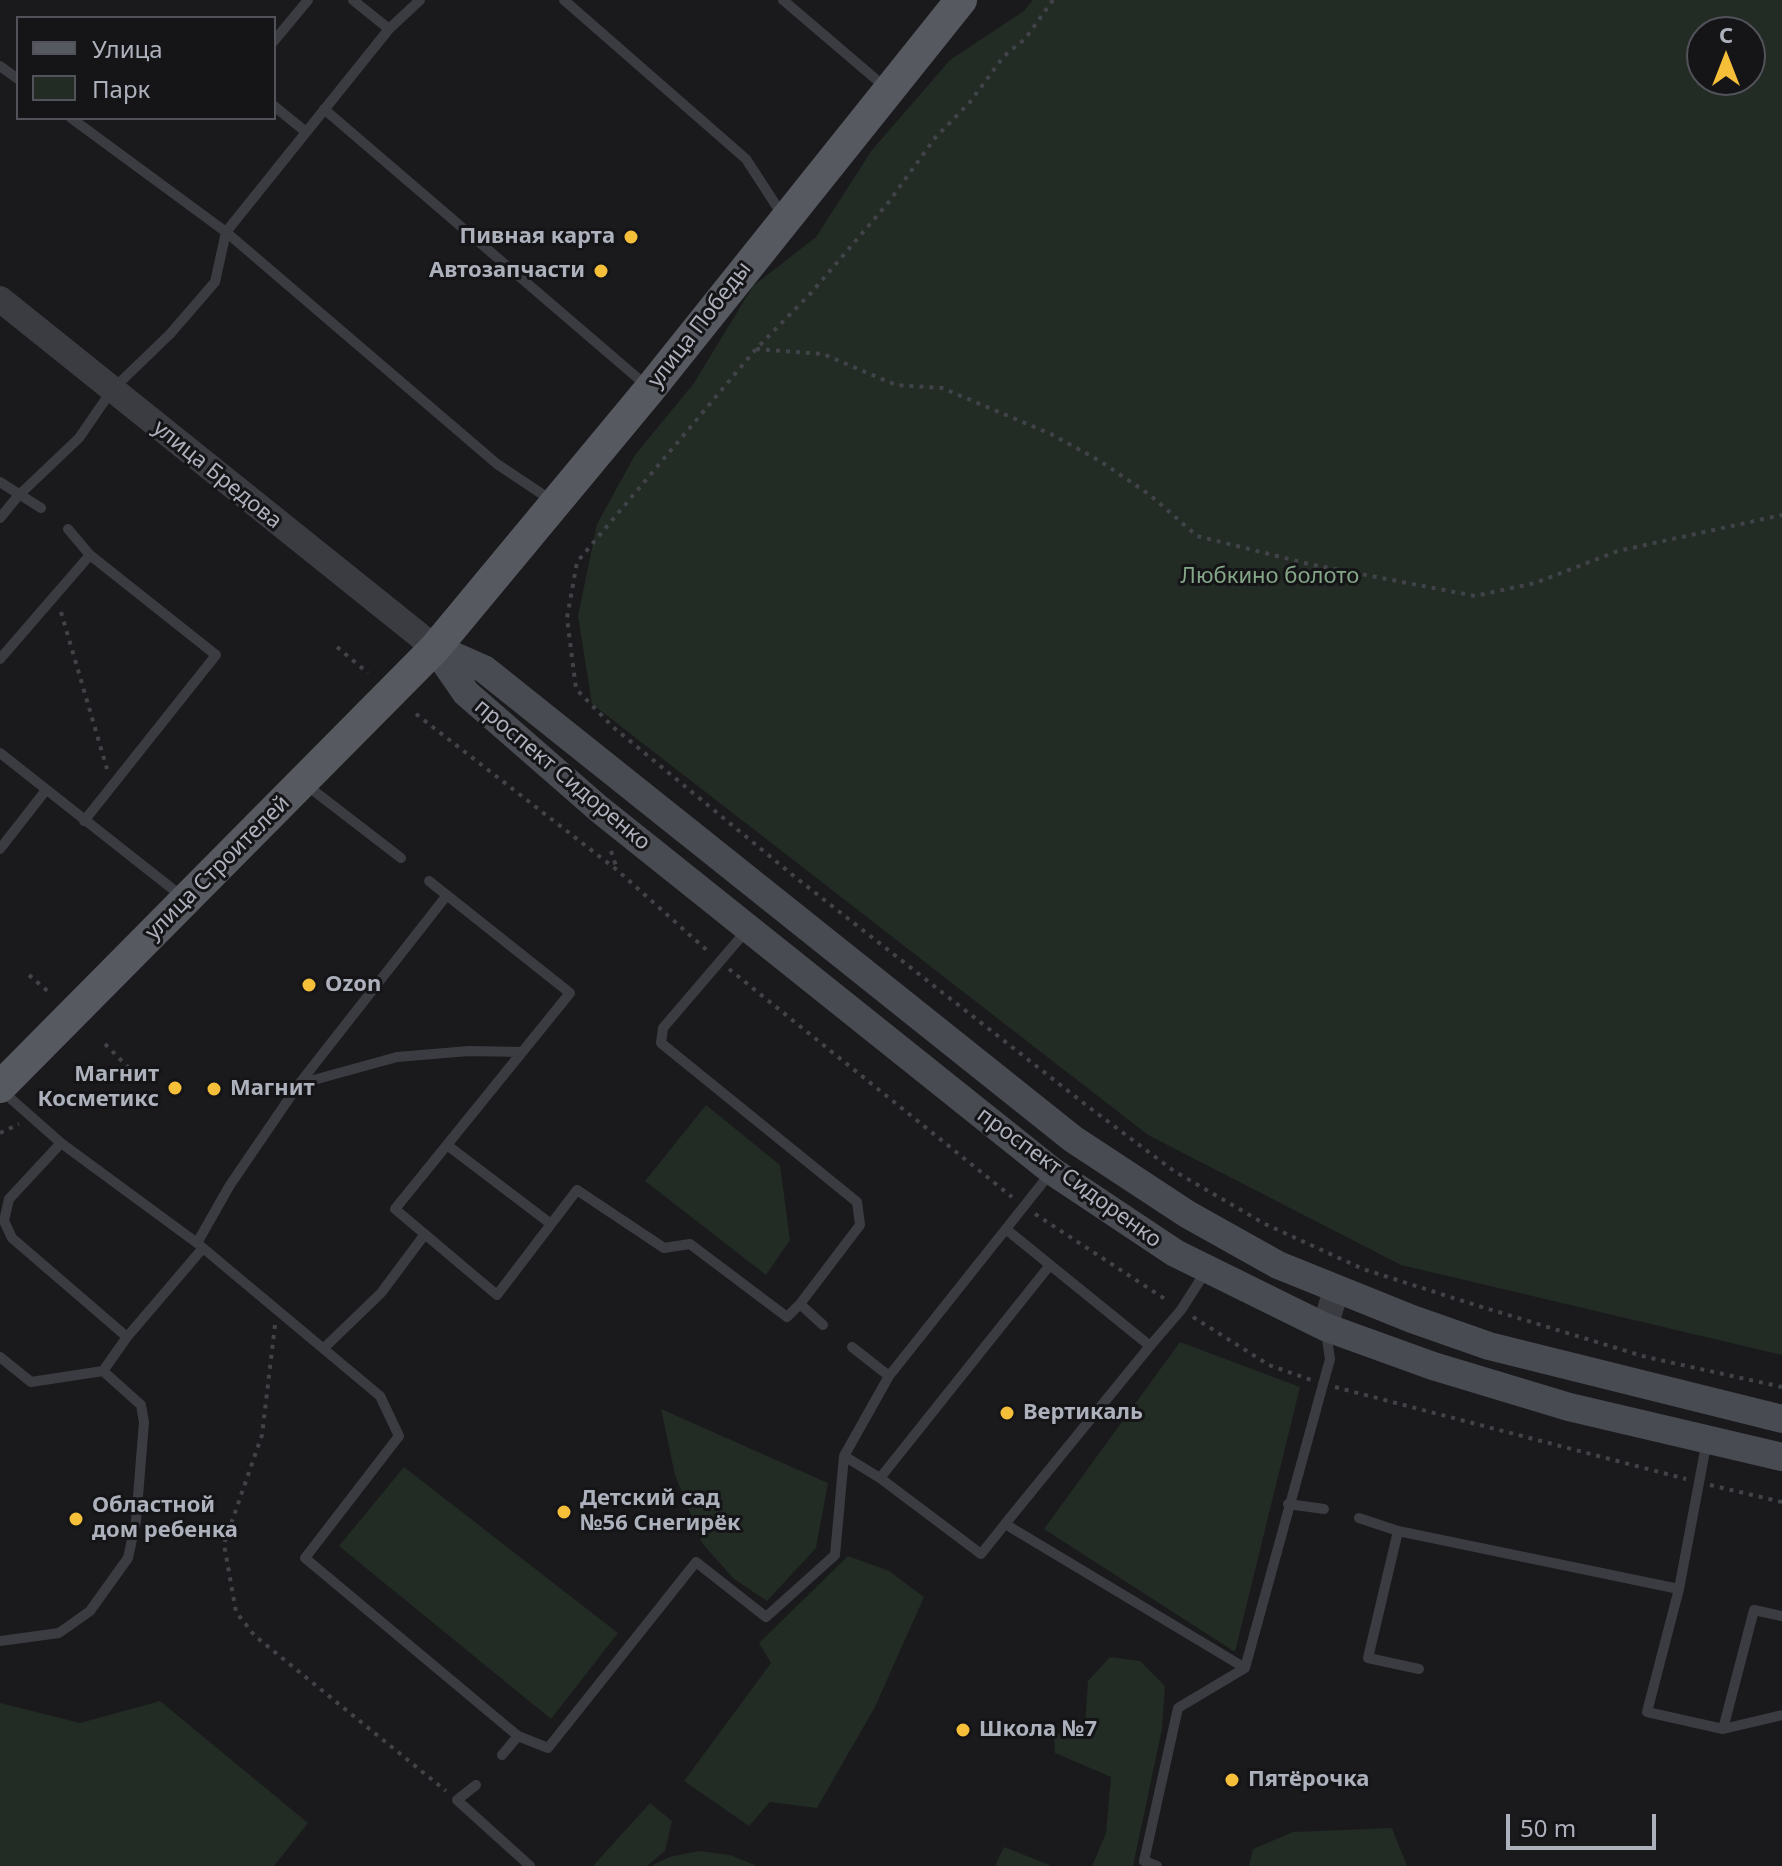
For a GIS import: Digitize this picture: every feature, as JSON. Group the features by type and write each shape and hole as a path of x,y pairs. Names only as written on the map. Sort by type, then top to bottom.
{"main road":[{"name":"улица Победы","path":"435,648 650,389 784,217 961,0"},
{"name":"улица Строителей","path":"0,1088 435,648"},
{"name":"проспект Сидоренко","path":"435,648 466,693 599,809 1052,1171 1112,1214 1206,1271 1325,1327 1500,1388 1782,1457"},
{"name":"проспект Сидоренко","path":"435,648 484,669 496,678 1073,1139 1187,1214 1278,1265 1336,1290 1489,1346 1782,1419"}],"street":[{"name":"улица Бредова","path":"0,299 435,648"},
{"path":"1325,1327 1336,1290"}],"lane":[{"path":"276,39 308,0"},
{"path":"353,0 389,29"},
{"path":"0,518 18,496 79,438 112,390 170,334 215,282 226,232 389,29 420,0"},
{"path":"564,0 746,159 784,217"},
{"path":"783,0 888,90"},
{"path":"276,108 306,132"},
{"path":"324,109 650,389"},
{"path":"74,120 226,232 497,464 556,503"},
{"path":"0,482 41,508"},
{"path":"68,529 90,555 216,655 84,821"},
{"path":"0,659 90,555"},
{"path":"0,753 185,899"},
{"path":"303,783 401,858"},
{"path":"0,849 46,790"},
{"path":"429,881 570,993 395,1209 497,1295 577,1190 664,1248 690,1244 787,1317 860,1225 857,1202 661,1043 663,1028 748,928"},
{"path":"0,1357 31,1382 103,1371 200,1245 230,1185 299,1084 447,895"},
{"path":"299,1084 397,1057 469,1051 522,1052"},
{"path":"0,1088 61,1143 200,1245 380,1396 399,1436 305,1558 518,1736 548,1748 696,1562 766,1617 835,1555 844,1456 889,1376 1052,1171"},
{"path":"61,1143 9,1199 2,1223 12,1238 127,1337"},
{"path":"447,1145 551,1224"},
{"path":"1007,1230 1150,1346"},
{"path":"324,1348 381,1293 425,1234"},
{"path":"880,1478 1050,1265"},
{"path":"844,1456 880,1478 981,1554 1181,1310 1206,1271"},
{"path":"800,1304 823,1325"},
{"path":"1157,1866 1143,1864 1178,1708 1245,1668 1330,1359 1325,1327"},
{"path":"852,1347 889,1376"},
{"path":"0,1641 59,1633 90,1611 110,1588 128,1558 136,1521 144,1422 141,1405 103,1371"},
{"path":"1707,1439 1679,1589 1647,1712 1723,1729 1782,1715"},
{"path":"1288,1504 1324,1509"},
{"path":"1359,1518 1398,1531 1679,1589"},
{"path":"1005,1524 1245,1668"},
{"path":"1398,1531 1368,1658 1419,1669"},
{"path":"1723,1729 1754,1610 1782,1616"},
{"path":"502,1755 518,1736"},
{"path":"476,1785 457,1800 530,1866"}],"path":[{"path":"1053,0 1025,39 1004,56 970,102 935,138 888,203 811,293 756,349 577,562 567,618 576,689 613,727 795,877 1086,1105 1174,1171 1265,1224 1363,1269 1454,1298 1646,1357 1782,1387"},
{"path":"756,349 823,354 896,385 942,388 1051,434 1100,461 1150,495 1197,536 1309,564 1475,596 1535,583 1618,551 1782,515"},
{"path":"56,594 112,786"},
{"path":"337,647 368,673"},
{"path":"416,714 437,729"},
{"path":"29,975 51,994"},
{"path":"105,1044 128,1067"},
{"path":"277,1310 262,1435 224,1544 236,1612 255,1636 457,1800"}],"green space":[{"name":"Любкино болото","path":"1033,0 1782,0 1782,1355 1401,1265 1148,1135 592,704 578,616 597,524 635,455 694,383 753,286 816,237 872,150 950,60 1024,11"},
{"path":"706,1105 780,1165 790,1240 766,1275 645,1181"},
{"path":"1180,1342 1300,1387 1235,1652 1044,1529"},
{"path":"661,1409 828,1483 816,1548 767,1601 734,1579 702,1543 675,1475"},
{"path":"404,1467 618,1633 551,1719 339,1546"},
{"path":"848,1556 889,1571 924,1597 875,1707 817,1808 770,1802 749,1826 684,1781 771,1663 759,1643"},
{"path":"1110,1657 1140,1661 1165,1686 1162,1729 1133,1866 1092,1866 1106,1833 1111,1777 1055,1753 1054,1738 1068,1726 1085,1725 1088,1681"},
{"path":"160,1701 308,1823 274,1866 0,1866 0,1703 80,1723"},
{"path":"650,1803 672,1821 665,1851 647,1866 593,1866"},
{"path":"1392,1828 1407,1866 1249,1866 1253,1849 1293,1832"},
{"path":"1004,1847 1052,1866 995,1866"},
{"path":"699,1851 730,1855 757,1866 651,1866 669,1857"}],"place":[{"name":"Пивная карта","path":"631,237"},
{"name":"Автозапчасти","path":"601,271"},
{"name":"Ozon","path":"309,985"},
{"name":"Магнит Косметикс","path":"175,1088"},
{"name":"Магнит","path":"214,1089"},
{"name":"Вертикаль","path":"1007,1413"},
{"name":"Детский сад №56 Снегирёк","path":"564,1512"},
{"name":"Областной дом ребенка","path":"76,1519"},
{"name":"Школа №7","path":"963,1730"},
{"name":"Пятёрочка","path":"1232,1780"}]}
